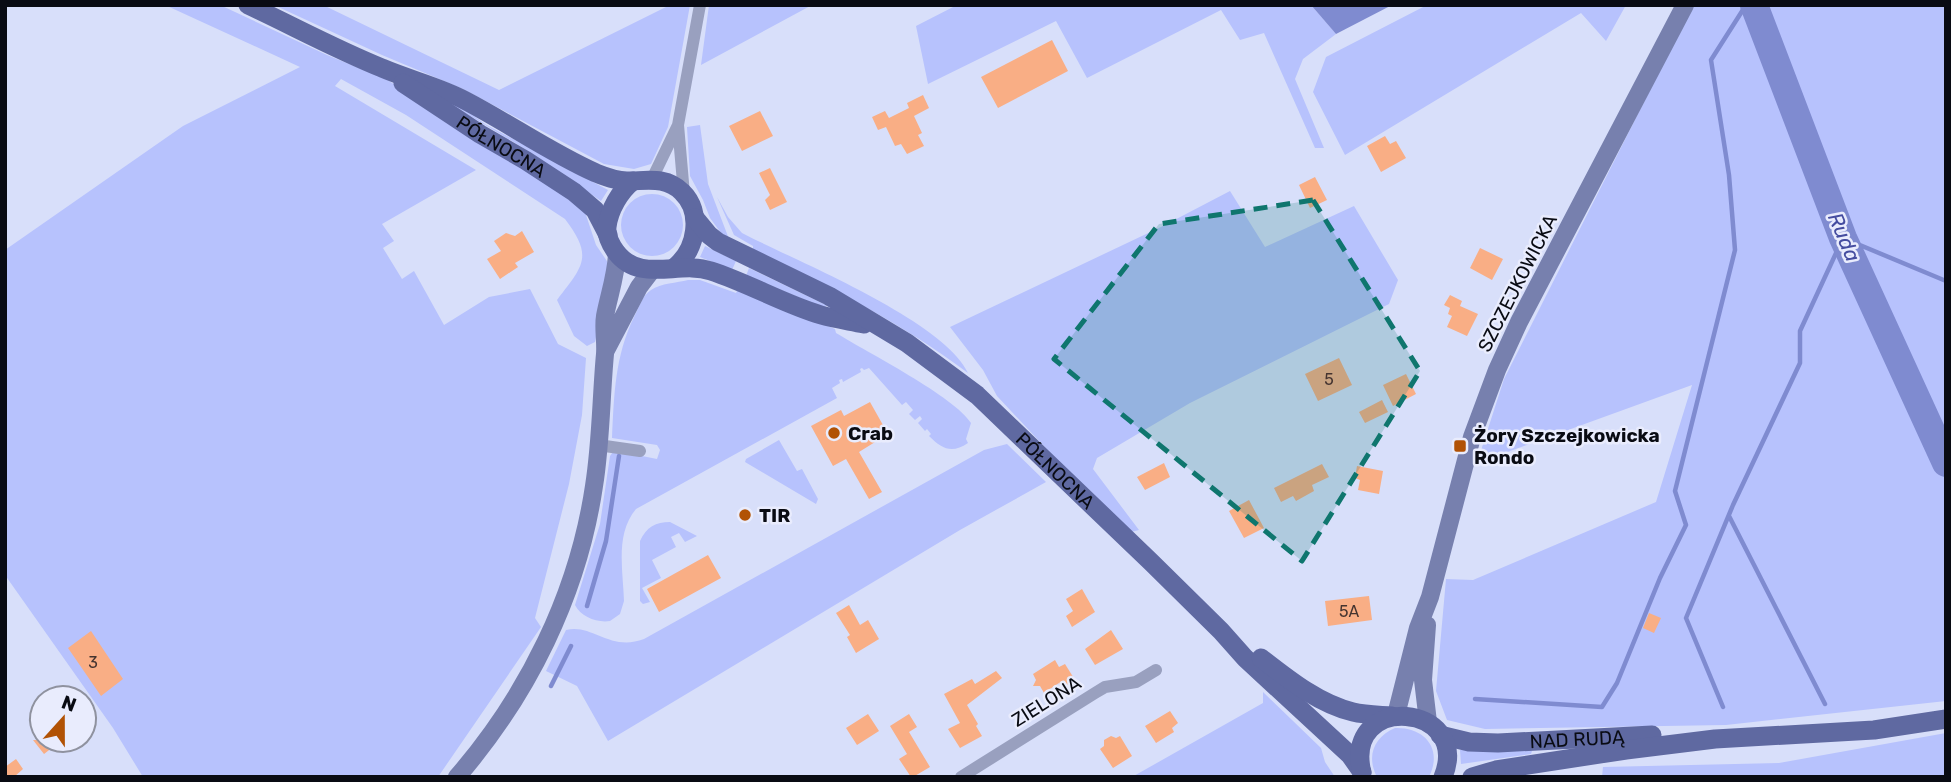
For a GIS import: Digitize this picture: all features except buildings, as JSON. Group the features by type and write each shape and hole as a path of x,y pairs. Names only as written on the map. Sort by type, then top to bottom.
{"main road":[{"name":"PÓŁNOCNA","path":"248,5 382,69 466,101 509,127 600,174 617,180 643,180"},
{"name":"SZCZEJKOWICKA","path":"1394,716 1418,628 1430,597 1472,437 1497,370 1519,322 1685,5"},
{"name":"PÓŁNOCNA","path":"382,69 574,192 595,210 608,235"},
{"path":"643,180 667,183 684,194 693,208 695,218 689,248 675,267 652,270 632,266 617,254 608,235 607,225 616,202 627,186 643,180"},
{"name":"PÓŁNOCNA","path":"695,218 718,242 829,296 920,352 995,411 1221,631 1245,658 1350,755 1363,774"},
{"path":"457,777 518,694 558,614 577,563 594,487 605,353 605,317 615,279 617,254"},
{"name":"PÓŁNOCNA","path":"675,267 688,266 710,270 820,314 879,327"},
{"path":"605,353 639,287 652,270"},
{"name":"SZCZEJKOWICKA","path":"1430,597 1423,680 1434,729"},
{"name":"PÓŁNOCNA","path":"1221,631 1320,699 1349,712 1394,716"},
{"path":"1363,774 1360,755 1365,738 1376,725 1394,716"},
{"name":"NAD RUDĄ","path":"1394,716 1414,716 1434,729 1469,742 1498,743 1637,735 1715,739"},
{"name":"NAD RUDĄ","path":"1472,777 1496,770 1715,739 1836,733 1946,719"},
{"path":"1434,729 1447,755 1443,777"}],"street":[{"path":"684,194 678,125 700,5"},
{"path":"643,180 678,125"},
{"path":"598,445 640,451"},
{"name":"ZIELONA","path":"961,777 1105,687 1136,682 1156,670"}],"highlighted area":[{"path":"1313,200 1420,371 1302,561 1054,359 1159,224"}],"shaded area":[{"path":"165,5 220,5 327,55 386,79 562,194 585,212 596,245 611,267 595,342 587,346 574,336 557,300 582,261 580,243 565,219 406,115 341,79 335,86 476,170 382,224 394,241 383,248 402,279 414,271 444,325 489,297 530,289 558,344 586,358 582,415 569,484 535,618 541,627 438,777 143,777 98,707 98,684 82,684 5,575 5,250 183,126 300,67"},
{"path":"274,5 323,5 499,90 670,5 690,5 668,127 651,164 634,169 604,164 463,89"},
{"path":"709,5 812,5 701,65"},
{"path":"957,5 1311,5 1336,34 1303,59 1295,79 1324,148 1315,148 1264,33 1240,40 1221,10 1087,78 1056,21 928,84 916,26"},
{"path":"1311,5 1392,5 1336,34"},
{"path":"1427,5 1626,5 1606,41 1581,13 1345,155 1313,92 1326,57"},
{"path":"1693,5 1946,5 1946,701 1726,725 1485,729 1447,720 1436,691 1446,579 1473,580 1656,502 1692,385 1477,463 1504,379"},
{"path":"432,93 608,190 601,201 525,149"},
{"path":"700,125 708,184 729,239 710,218 690,176 687,127"},
{"path":"1230,191 1265,247 1354,206 1398,280 1389,304 1190,403 1097,458 1093,469 1139,530 1131,532 1070,474 997,396 983,370 950,327 1163,226"},
{"path":"646,194 658,194 674,203 681,213 681,237 674,247 658,256 646,256 635,251 626,242 621,231 621,219 626,208 635,199"},
{"path":"717,197 728,217 742,233 900,313 930,333 953,353 968,373 890,321 753,250 753,246 734,235"},
{"path":"705,246 736,261 732,270 700,257"},
{"path":"749,268 826,305 825,308 746,276"},
{"path":"700,280 736,293 738,289 835,329 836,333 929,388 962,412 971,423 966,439 968,443 952,449 938,444 929,436 931,434 927,429 925,431 918,423 922,419 920,416 915,420 909,414 913,410 906,402 902,405 869,368 862,368 861,372 843,382 842,379 839,380 840,383 832,388 837,398 636,509 629,519 623,541 624,601 620,614 610,621 595,620 581,613 575,605 600,524 610,456 617,451 657,459 660,450 657,445 612,438 615,391 623,346 639,306 648,292 659,286"},
{"path":"779,440 797,471 802,469 818,499 816,504 745,462"},
{"path":"1007,444 1046,482 960,530 608,741 577,686 546,671 566,630 584,630 621,642 644,639 984,450"},
{"path":"670,522 697,536 685,542 679,533 671,537 676,547 652,560 661,578 642,588 650,602 643,604 640,601 640,541 652,526"},
{"path":"1263,692 1321,748 1325,762 1335,777 1132,777 1263,703"},
{"path":"1395,728 1415,731 1428,742 1434,757 1429,777 1377,777 1372,762 1374,748 1382,736"},
{"path":"1946,733 1946,777 1602,777 1603,767 1779,763"},
{"path":"1460,750 1532,751 1531,754 1461,764"}],"waterway":[{"path":"1475,699 1602,707 1617,683 1660,578 1686,525 1675,491 1735,250 1729,175 1711,60 1746,5"},
{"name":"Ruda","path":"1754,5 1843,238 1946,463"},
{"path":"1723,707 1686,618 1733,505 1800,363 1800,331 1843,238 1946,281"},
{"path":"587,606 606,541 619,456"},
{"path":"1729,516 1825,704"},
{"path":"551,686 571,646"}],"place":[{"name":"Crab","path":"834,433"},
{"name":"Żory Szczejkowicka Rondo","path":"1460,446"},
{"name":"TIR","path":"745,515"}]}
